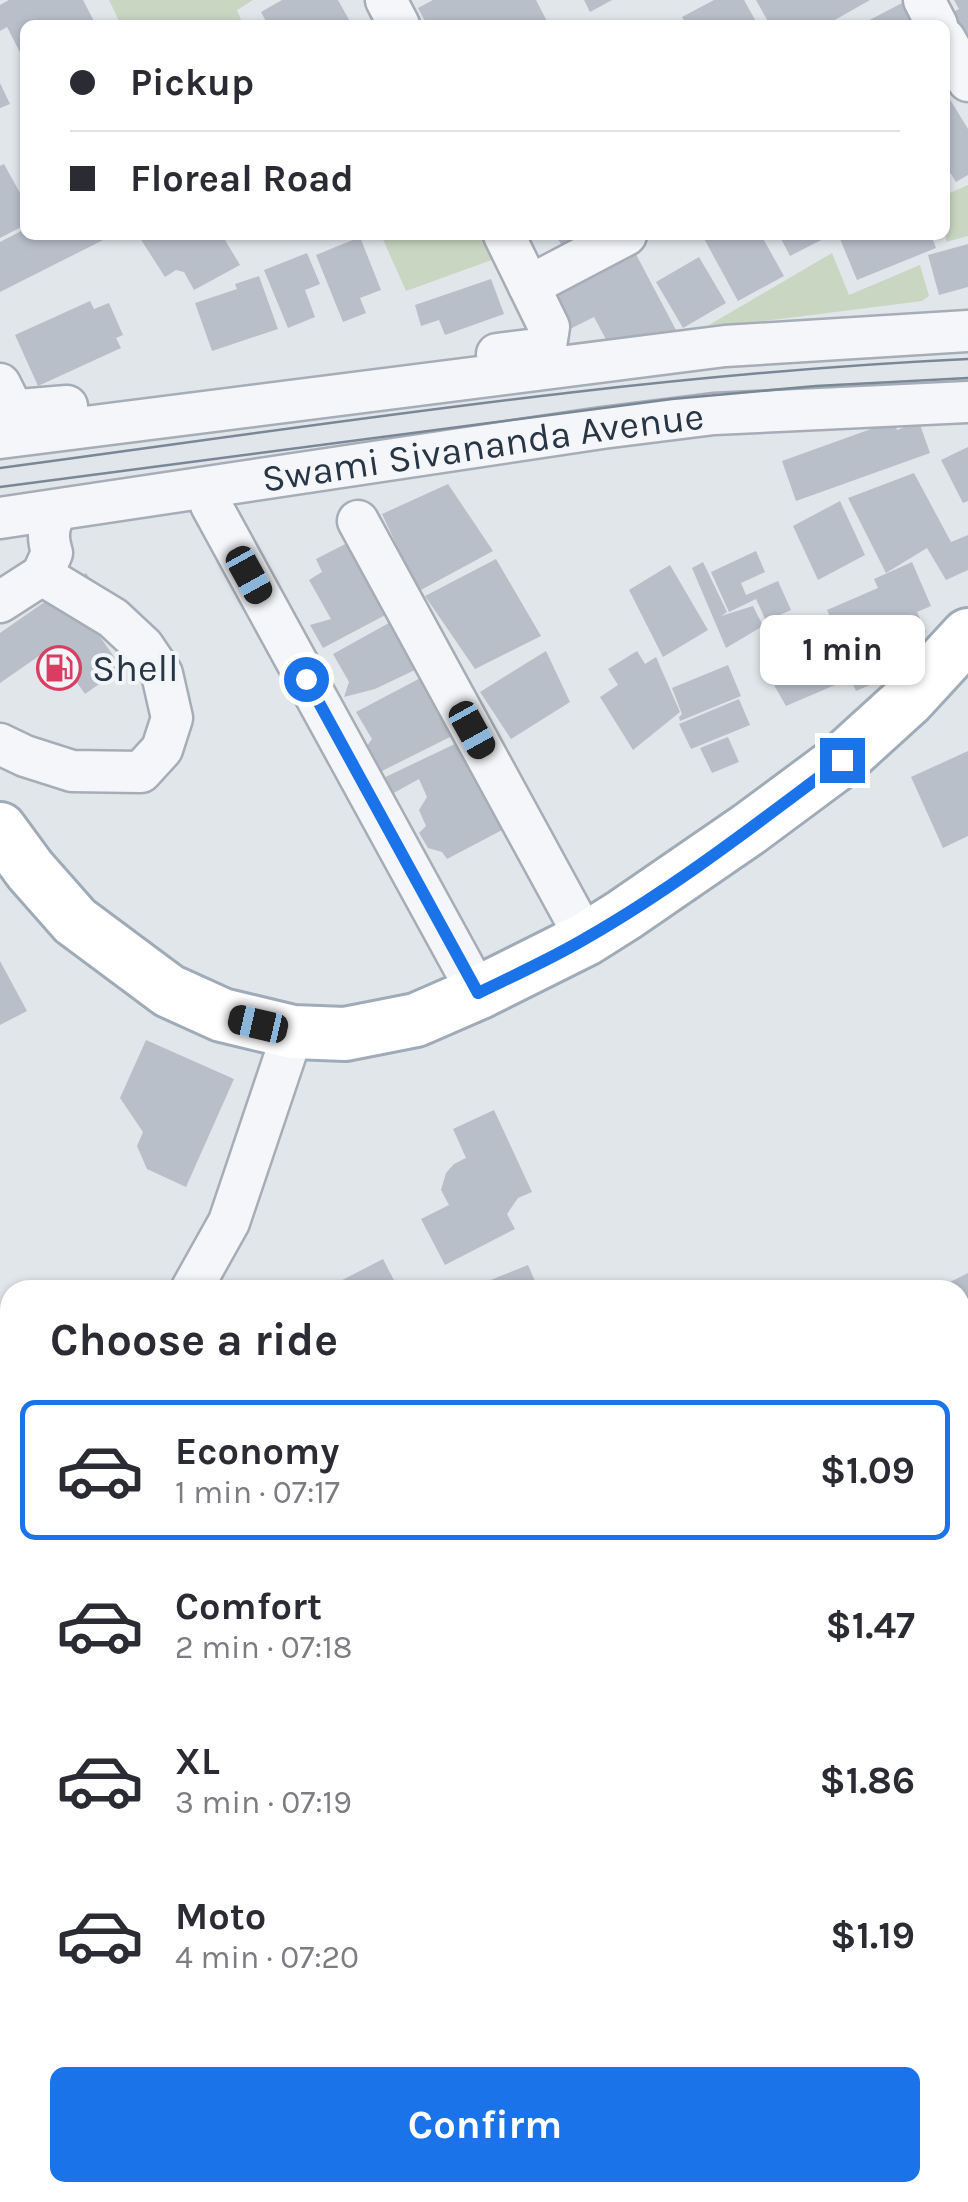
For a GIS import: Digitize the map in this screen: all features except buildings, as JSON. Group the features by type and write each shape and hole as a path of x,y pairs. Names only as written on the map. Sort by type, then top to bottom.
{"main road":[{"path":"908,700 968,635"},
{"path":"0,828 30,870 75,920 169,991 222,1015 293,1032 345,1034 416,1020 478,993 624,915 842,760 968,652"}],"street":[{"path":"4,409 29,410 537,350 546,346 549,327 506,240"},
{"path":"529,286 616,240"},
{"path":"4,409 725,346 968,331"},
{"name":"Swami Sivananda Avenue","path":"0,518 714,414 968,402"},
{"path":"211,505 478,993"},
{"path":"0,602 42,575 52,552 48,527 56,511"},
{"path":"358,521 586,938"},
{"path":"0,744 72,771 141,772 162,749 172,718 162,674 144,646 112,618 42,575"},
{"path":"196,1280 229,1222 293,1032"}],"green space":[{"path":"109,0 253,0 237,10 241,20 119,20"},
{"path":"968,185 968,236 946,242 950,240 950,193"},
{"path":"383,240 492,240 500,257 406,291"},
{"path":"832,253 849,295 920,265 929,296 922,301 709,325"}],"tram line":[{"path":"0,468 604,389 846,366 968,359"},
{"path":"0,487 672,399 968,378"}],"place":[{"name":"Shell","path":"59,668"}],"route":[{"path":"306,679 478,993 624,915 842,760"}]}
